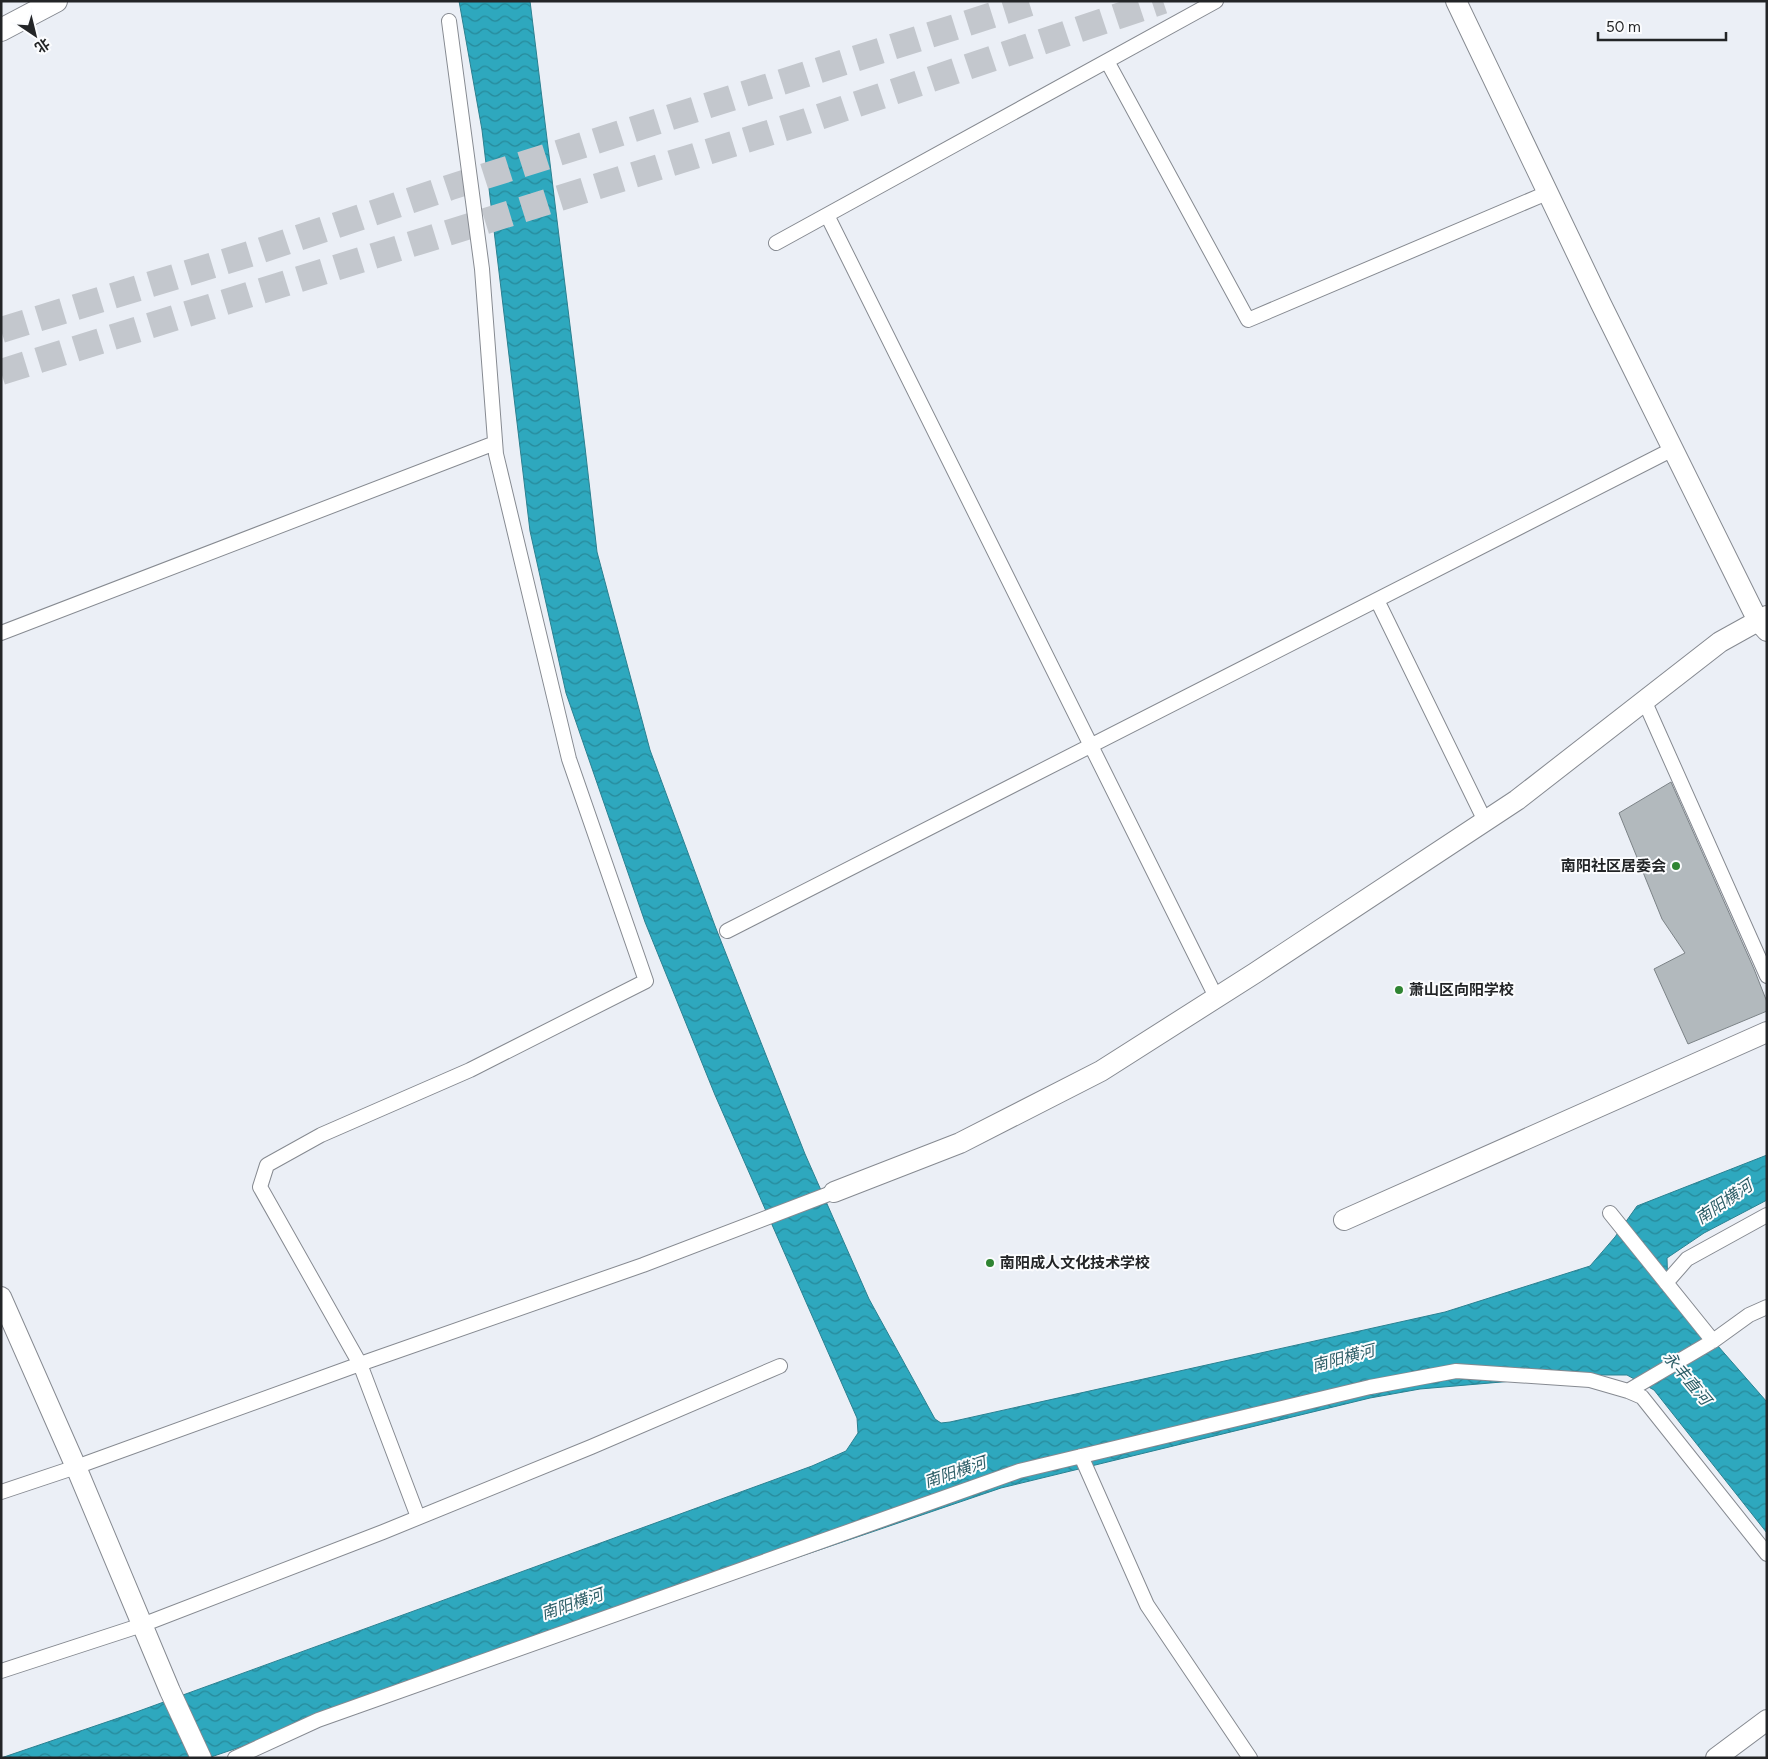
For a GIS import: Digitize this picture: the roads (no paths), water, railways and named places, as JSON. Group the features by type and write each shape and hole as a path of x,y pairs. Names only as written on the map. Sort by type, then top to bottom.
{"main road":[{"path":"1,30 56,1"}],"street":[{"path":"776,243 1216,1"},
{"path":"1,1492 633,1268 753,1224 960,1143 1101,1071 1216,997 1517,800 1720,642 1764,623 1673,449 1456,1"},
{"path":"418,1518 360,1364 260,1188 267,1165 321,1135 470,1070 646,981 569,760 496,454 482,269 450,21"},
{"path":"1108,62 1248,320 1548,193"},
{"path":"827,215 1216,997"},
{"path":"1,633 495,443"},
{"path":"727,931 1673,449"},
{"path":"1377,600 1485,821"},
{"path":"1644,700 1767,976"},
{"path":"1344,1220 1767,1032"},
{"path":"1610,1213 1713,1341"},
{"path":"1666,1283 1687,1259 1767,1215"},
{"path":"1,1297 8,1331 76,1467 170,1691 201,1758"},
{"path":"1629,1391 1713,1341 1749,1315 1767,1307"},
{"path":"1,1671 142,1625 418,1518 591,1447 780,1366"},
{"path":"235,1758 318,1720 1019,1471 1370,1387 1456,1371 1590,1380 1629,1391 1642,1397 1767,1554"},
{"path":"1081,1456 1147,1606 1250,1758"},
{"path":"1716,1758 1767,1720"}],"water":[{"path":"459,1 530,1 597,552 650,750 715,926 805,1154 869,1299 935,1419 941,1423 950,1422 1445,1312 1590,1266 1615,1237 1637,1206 1767,1155 1767,1200 1704,1233 1667,1258 1668,1289 1767,1402 1767,1533 1654,1390 1627,1375 1583,1375 1420,1389 1370,1398 1001,1488 208,1758 1,1758 139,1711 812,1466 846,1451 858,1433 857,1418 715,1095 645,922 566,693 530,531 482,130"}],"tunnel":[{"path":"1,330 253,253 451,187 1037,1"},
{"path":"1,372 807,121 1163,1"}],"place":[{"name":"南阳社区居委会","path":"1676,866"},
{"name":"萧山区向阳学校","path":"1399,990"},
{"name":"南阳成人文化技术学校","path":"990,1263"}],"water label":[{"name":"南阳横河","path":"1724,1202"},
{"name":"南阳横河","path":"1343,1358"},
{"name":"永丰直河","path":"1687,1378"},
{"name":"南阳横河","path":"955,1472"},
{"name":"南阳横河","path":"572,1604"}]}
